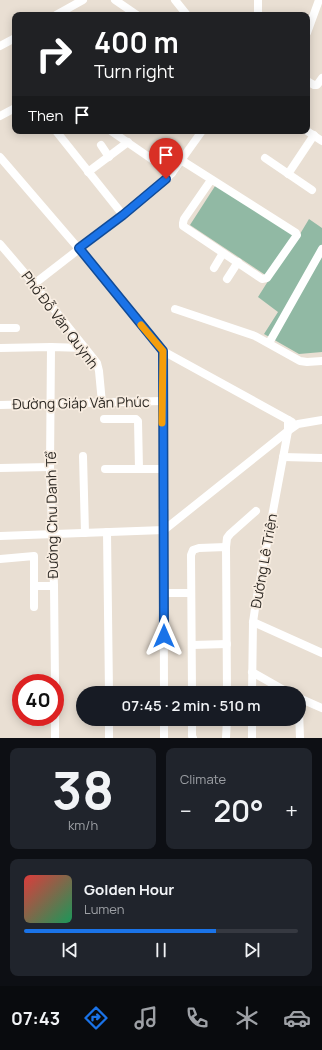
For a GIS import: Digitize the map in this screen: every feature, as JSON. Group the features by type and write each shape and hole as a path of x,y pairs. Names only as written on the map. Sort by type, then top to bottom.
{"street":[{"path":"61,12 83,0"},
{"path":"115,0 133,12"},
{"path":"174,0 184,12"},
{"path":"258,0 258,12"},
{"path":"310,25 319,0"},
{"path":"0,46 12,40"},
{"path":"310,83 317,85 322,78"},
{"path":"0,116 12,110"},
{"path":"310,133 322,141"},
{"path":"58,134 123,215"},
{"path":"116,134 172,173"},
{"path":"34,284 123,215 172,173 200,134"},
{"path":"288,174 314,136"},
{"path":"88,172 128,142"},
{"path":"100,145 109,157"},
{"path":"0,156 79,248 163,351 288,420 298,424"},
{"path":"265,158 312,190"},
{"path":"181,160 296,233 297,235 268,278 262,279 183,226 183,223 211,180"},
{"name":"Phố Đỗ Văn Quỳnh","path":"0,244 34,284 98,366 101,380 102,402"},
{"path":"269,343 322,249"},
{"path":"214,268 223,253"},
{"path":"227,279 238,262"},
{"path":"175,309 255,336 300,361 322,361"},
{"path":"0,328 16,328"},
{"name":"Đường Chu Danh Tể","path":"51,347 50,467 55,674"},
{"path":"0,348 85,348"},
{"path":"163,351 164,686"},
{"name":"Đường Giáp Văn Phúc","path":"0,405 162,401"},
{"path":"104,419 138,420 139,469"},
{"name":"Đường Lê Triện","path":"252,686 253,622 288,430 288,420"},
{"path":"0,536 164,530 288,430 298,424 322,420"},
{"path":"83,456 85,533"},
{"path":"283,457 322,458"},
{"path":"0,468 50,467"},
{"path":"105,469 163,469"},
{"path":"227,686 226,542 230,534 256,511"},
{"path":"107,532 108,686"},
{"path":"192,686 191,555 193,550 199,548 226,548"},
{"path":"0,559 34,556 34,607"},
{"path":"34,586 54,586"},
{"path":"164,593 191,593"},
{"path":"253,622 322,653"},
{"path":"192,645 227,644"},
{"path":"252,672 277,686"},
{"path":"306,701 322,708"},
{"path":"55,726 55,738"},
{"path":"109,726 109,738"},
{"path":"164,726 164,738"},
{"path":"192,726 192,736 194,738"},
{"path":"226,738 227,726"},
{"path":"252,726 252,738"},
{"path":"300,726 300,738"}],"green space":[{"path":"217,183 300,234 309,219 322,228 322,352 299,354 264,334 278,312 258,297 270,278 190,225"}],"slow traffic":[{"path":"141,325 163,351 162,423"}],"route":[{"path":"164,636 163,351 79,248 123,215 166,179"}]}
